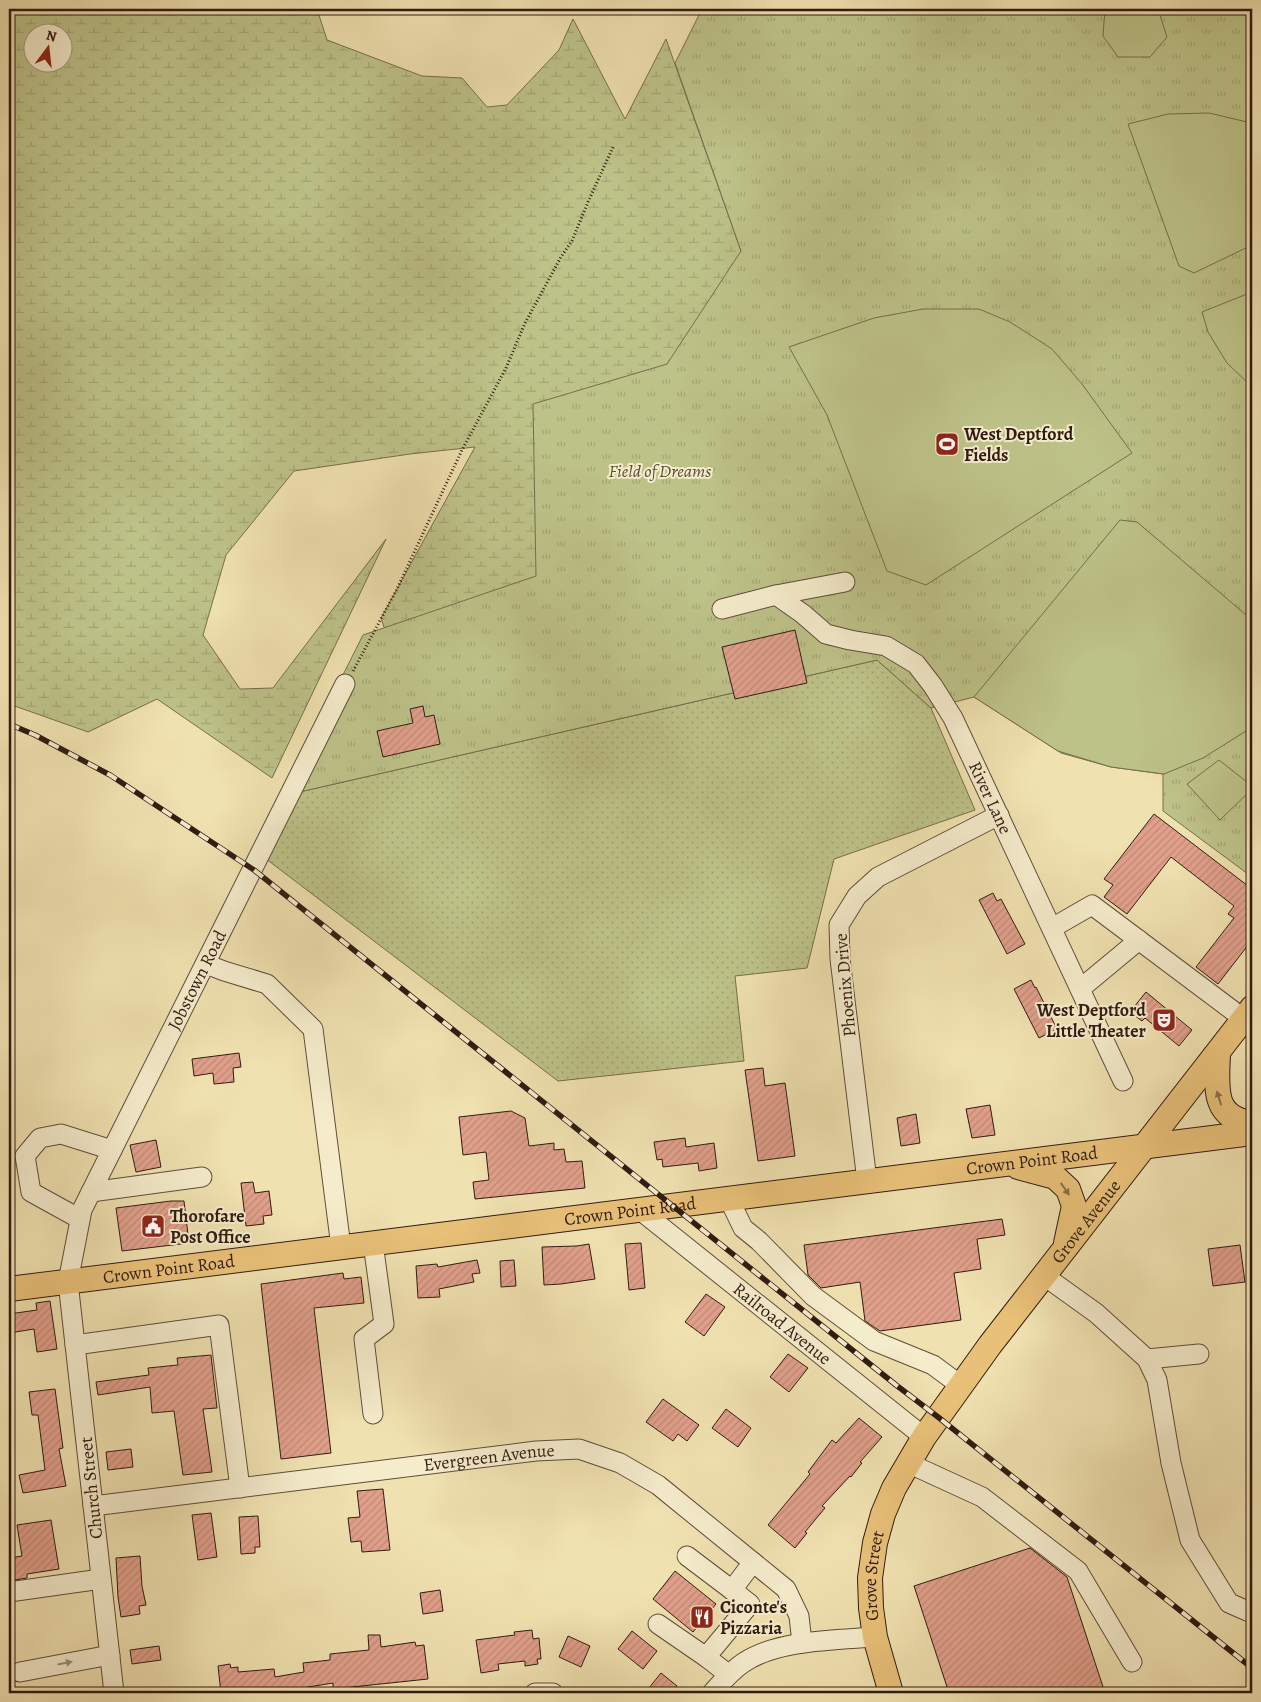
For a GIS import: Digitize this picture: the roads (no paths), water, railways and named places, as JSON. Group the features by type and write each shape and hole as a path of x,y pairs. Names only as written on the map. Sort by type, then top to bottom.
{"main road":[{"name":"Grove Avenue","path":"924,1437 1043,1275 1218,1054 1250,1017"},
{"path":"1218,1054 1218,1101 1226,1112 1238,1121 1252,1123"},
{"name":"Crown Point Road","path":"9,1289 1252,1133"},
{"path":"1007,1164 1055,1177 1068,1189 1074,1206 1065,1247"},
{"name":"Grove Street","path":"875,1637 871,1608 870,1578 875,1543 890,1497 924,1437"},
{"path":"875,1637 891,1693"}],"street":[{"path":"722,608 776,595 845,582"},
{"name":"River Lane","path":"776,595 803,614 826,634 886,646 916,664 933,686 953,718 1123,1081"},
{"name":"Jobstown Road","path":"68,1282 82,1210 346,684"},
{"name":"Phoenix Drive","path":"867,1181 840,959 840,925 856,896 878,877 999,815"},
{"path":"1052,928 1092,905 1250,1017"},
{"path":"1080,989 1139,940"},
{"path":"206,964 267,984 313,1029 341,1246"},
{"path":"80,1220 31,1192 25,1156 40,1138 61,1134 112,1150"},
{"path":"91,1192 202,1177"},
{"path":"729,1198 743,1228 760,1241 813,1296 874,1341 934,1365 960,1386"},
{"name":"Railroad Avenue","path":"640,1210 924,1437"},
{"path":"373,1243 384,1324 364,1339 374,1414"},
{"path":"1043,1275 1096,1314 1147,1359 1157,1380 1171,1463 1190,1540 1229,1603 1252,1613"},
{"name":"Church Street","path":"68,1282 114,1693"},
{"path":"75,1345 219,1325 240,1488"},
{"path":"1147,1359 1199,1354"},
{"name":"Evergreen Avenue","path":"92,1506 536,1451 579,1450 620,1463 658,1485 786,1589 799,1616 802,1643"},
{"path":"908,1463 982,1498 1078,1571 1132,1662"},
{"path":"687,1556 750,1604 706,1657"},
{"path":"732,1590 753,1562"},
{"path":"9,1592 101,1579"},
{"path":"658,1624 728,1674"},
{"name":"Grove Street","path":"712,1693 728,1674 744,1662 761,1653 802,1643 875,1637"},
{"path":"20,1672 110,1655"},
{"path":"535,1693 553,1693"}],"railway":[{"path":"9,724 35,735 110,775 254,870 1252,1668"}],"place":[{"name":"West Deptford Fields","path":"947,444"},
{"name":"West Deptford Little Theater","path":"1164,1020"},
{"name":"Thorofare Post Office","path":"153,1226"},
{"name":"Ciconte's Pizzaria","path":"702,1617"}],"park label":[{"name":"Field of Dreams","path":"660,471"}]}
